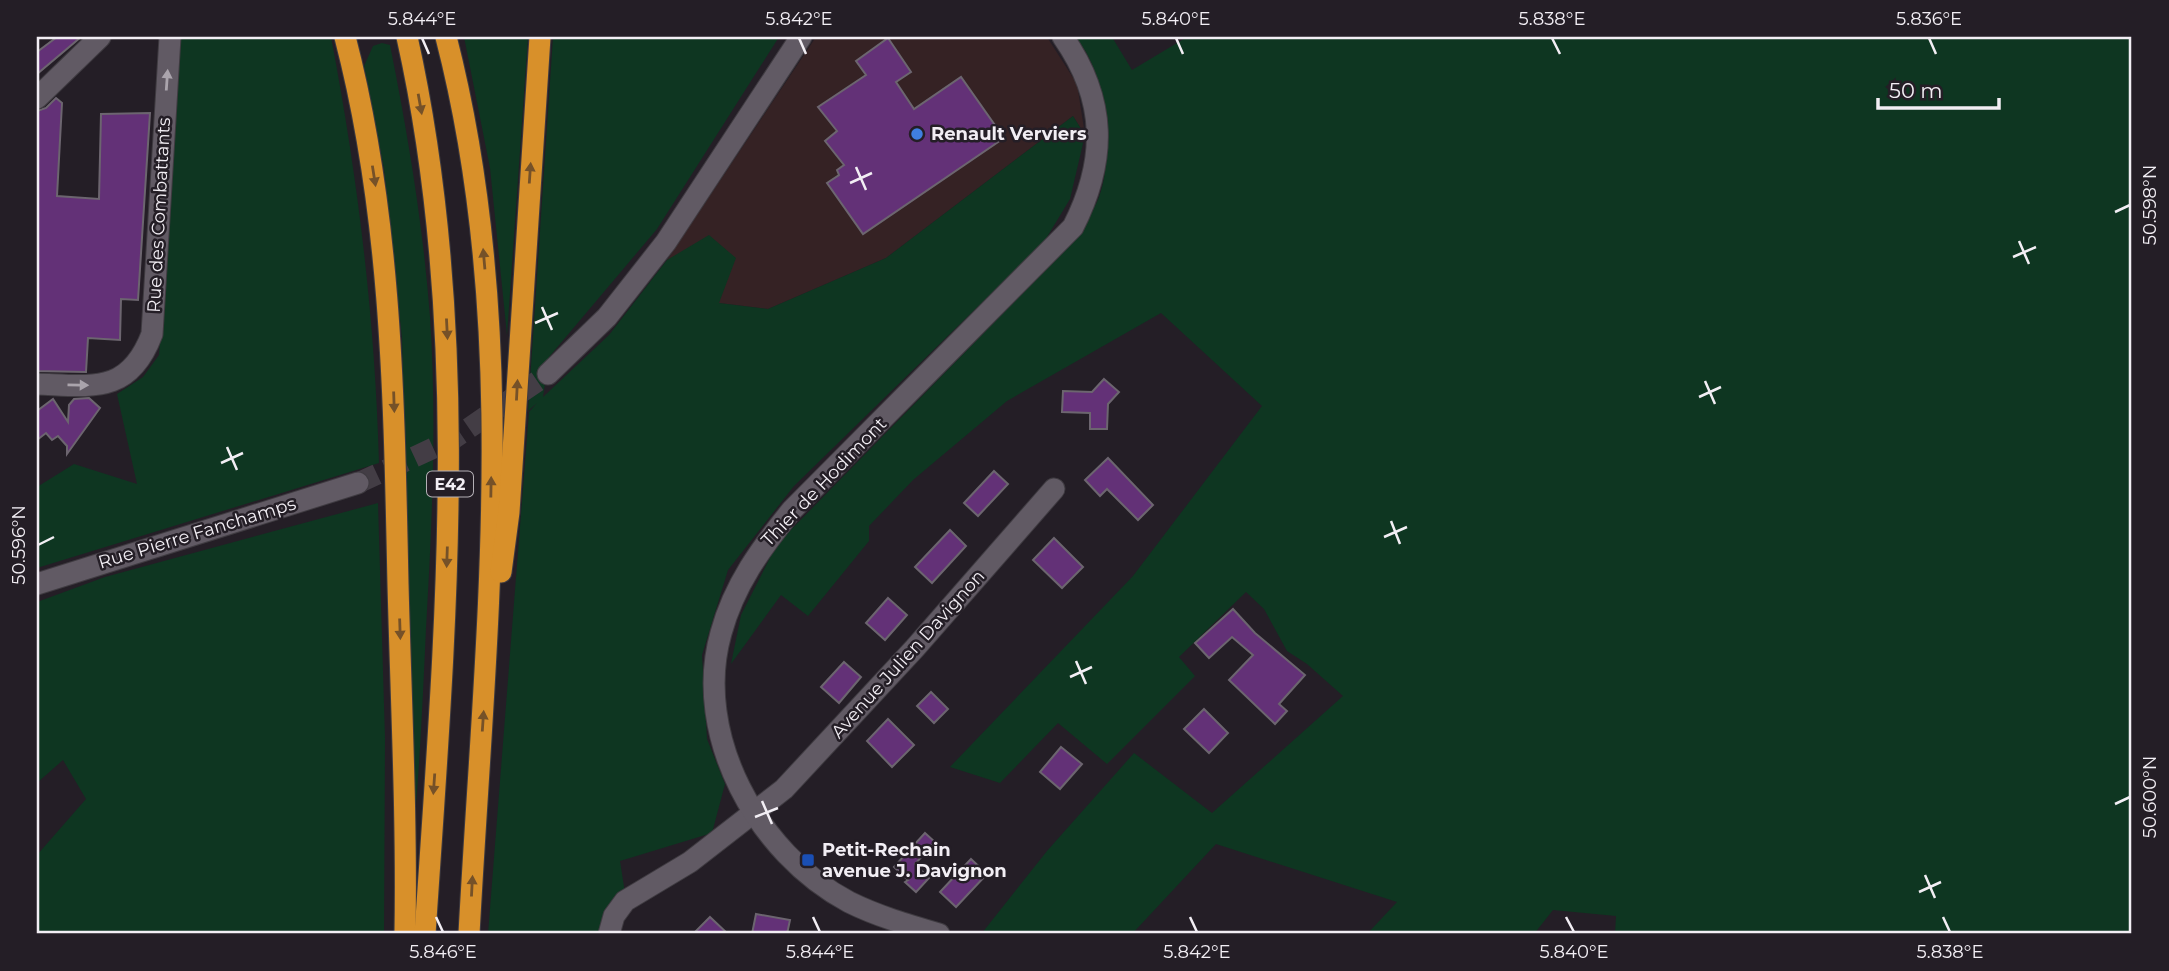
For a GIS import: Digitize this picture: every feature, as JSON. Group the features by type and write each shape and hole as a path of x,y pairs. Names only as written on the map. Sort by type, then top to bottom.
{"highway":[{"path":"345,37 374,174 392,334 406,834 405,934"},
{"name":"E42","path":"407,37 441,239 451,446 447,586 425,934"},
{"name":"E42","path":"446,37 470,155 482,236 493,412 486,677 469,934"},
{"path":"486,677 509,512 540,37"}],"street":[{"path":"37,98 100,37"},
{"path":"548,374 607,317 666,242 801,37"},
{"name":"Thier de Hodimont","path":"939,934 885,918 848,901 775,844 741,791 726,754 716,710 716,658 720,634 734,596 754,556 792,510 1073,227 1093,183 1098,123 1090,85 1078,58 1063,37"},
{"name":"Rue des Combattants","path":"37,384 105,385 118,380 144,357 152,334 169,38"},
{"name":"Rue Pierre Fanchamps","path":"37,584 358,483"},
{"name":"Avenue Julien Davignon","path":"609,934 614,916 625,901 690,862 784,789 915,648 1054,489"}],"shaded area":[{"path":"816,37 1047,37 1077,84 1085,135 1073,116 886,258 768,309 719,303 667,260"}],"green space":[{"path":"181,37 331,37 364,249 374,356 379,463 37,568 37,487 74,464 137,484 117,394 143,377 159,355"},
{"path":"464,37 528,37 507,335 490,168"},
{"path":"553,37 779,37 657,229 549,357 543,397 609,335 667,260 709,235 736,258 719,303 768,309 886,258 1073,116 1085,135 1070,199 1044,242 794,486 728,570 702,655 707,739 725,784 712,833 620,861 625,893 602,934 488,934 529,412 537,403 528,411"},
{"path":"1075,37 1112,37 1132,70 1187,37 2132,37 2132,934 1615,934 1616,916 1553,910 1534,934 1367,934 1397,902 1216,844 1132,934 982,933 1047,851 1134,753 1212,813 1343,696 1307,664 1287,651 1264,609 1246,592 1179,657 1195,676 1107,764 1058,723 1000,783 950,767 1133,576 1262,406 1161,313 1007,401 913,480 869,526 869,541 808,616 781,595 731,664 741,615 777,544 1079,236 1095,207 1104,179 1107,136 1105,114 1094,70"},
{"path":"382,43 390,45 409,146 423,248 432,356 432,511 414,829 402,338 384,169 364,66 373,46"},
{"path":"378,503 385,738 384,934 37,934 37,855 86,799 63,760 37,783 37,602 105,577"}],"building":[{"path":"57,37 81,37 37,74 37,52"},
{"name":"Renault Verviers","path":"888,38 911,72 896,82 914,109 961,77 1004,138 863,234 827,183 839,175 837,170 844,165 825,141 837,131 818,107 866,75 856,61"},
{"path":"56,98 62,103 57,196 99,199 101,114 150,113 138,300 121,299 120,340 88,338 86,372 37,371 37,111 46,108"},
{"path":"1104,379 1119,392 1108,404 1107,429 1090,429 1090,413 1062,412 1063,391 1092,392"},
{"path":"89,398 100,408 67,454 67,446 58,436 52,440 46,433 37,440 37,411 53,399 68,422 69,405 74,399"},
{"path":"1108,458 1153,505 1138,520 1107,489 1100,496 1085,480"},
{"path":"994,471 1008,484 978,516 964,503"},
{"path":"950,530 966,546 932,583 915,567"},
{"path":"1054,538 1083,567 1062,588 1033,560"},
{"path":"888,598 907,615 885,640 866,623"},
{"path":"1233,609 1255,633 1305,675 1279,704 1287,711 1275,724 1229,680 1253,655 1232,637 1209,658 1195,643"},
{"path":"844,662 861,677 839,703 821,687"},
{"path":"931,692 948,709 934,723 917,706"},
{"path":"1204,709 1228,733 1209,753 1184,729"},
{"path":"888,719 914,745 892,767 867,741"},
{"path":"1061,747 1082,764 1060,789 1040,772"},
{"path":"925,833 935,842 915,864 929,878 916,892 894,867"},
{"path":"971,859 987,874 956,907 940,892"},
{"path":"756,914 790,920 787,934 752,934"},
{"path":"710,917 728,934 693,934"}],"tunnel":[{"path":"358,483 453,439 548,374"}],"place":[{"name":"Renault Verviers","path":"917,134"},
{"name":"Petit-Rechain avenue J. Davignon","path":"808,860"}]}
